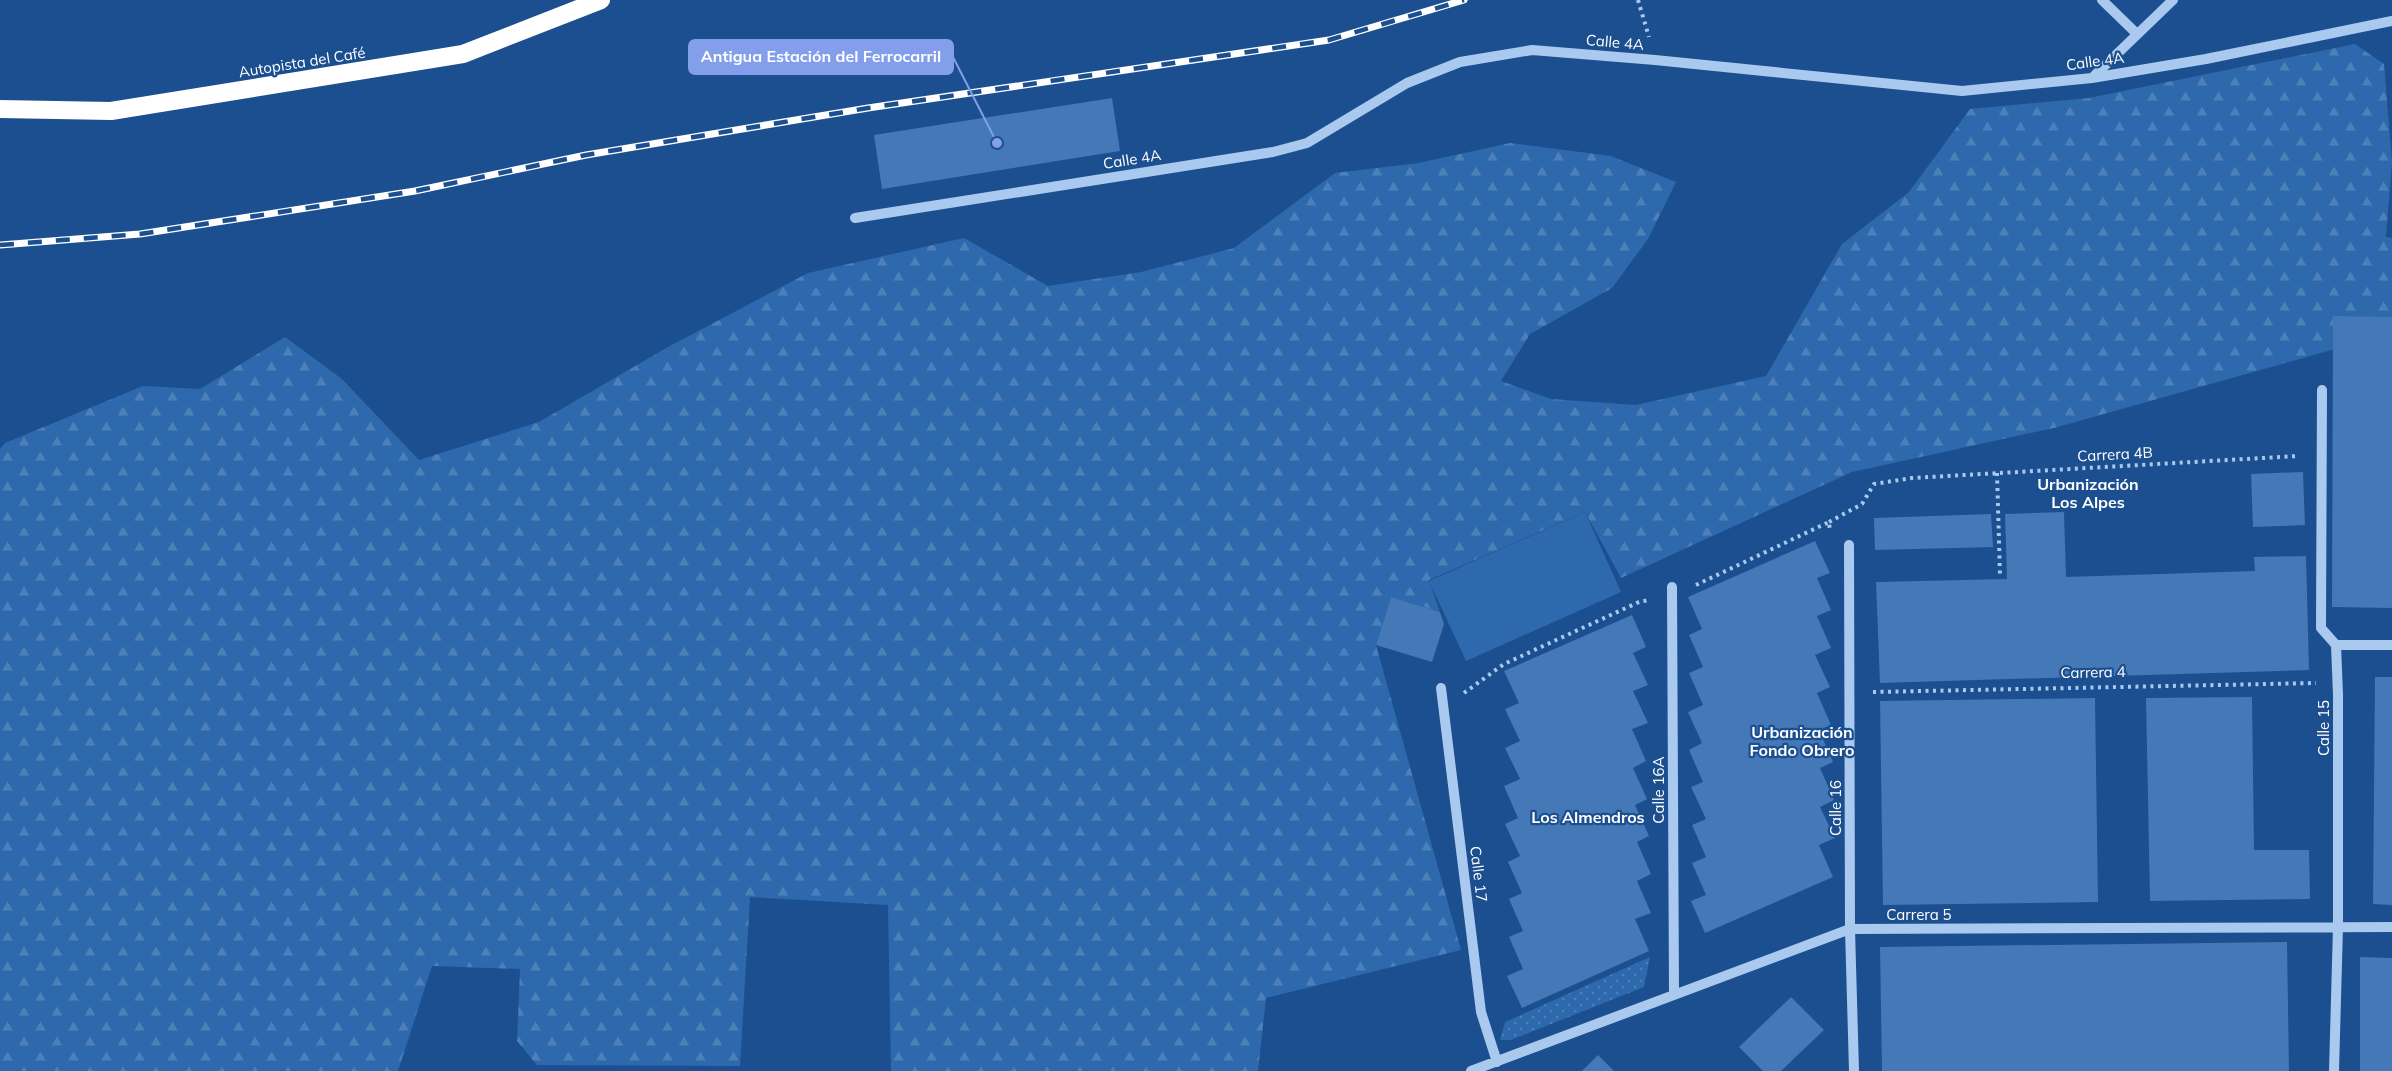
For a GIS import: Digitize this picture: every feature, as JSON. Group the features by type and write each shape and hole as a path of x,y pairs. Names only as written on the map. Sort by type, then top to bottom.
{"highway":[{"name":"Autopista del Café","path":"0,109 111,111 463,54 601,0"}],"street":[{"path":"2102,0 2136,33"},
{"path":"2092,78 2136,33 2173,0"},
{"name":"Calle 4A","path":"855,218 1273,152 1307,143 1407,83 1460,62 1532,50 1962,91 2092,78 2206,59 2392,21"},
{"name":"Calle 15","path":"2322,390 2321,628 2336,645 2338,682 2338,927 2334,1071"},
{"name":"Calle 16","path":"1849,545 1850,929 1854,1071"},
{"name":"Calle 16A","path":"1672,586 1674,994"},
{"path":"2336,645 2392,645"},
{"name":"Calle 17","path":"1441,688 1481,1012 1497,1062"},
{"name":"Carrera 5","path":"1471,1071 1850,929 2392,927"}],"path":[{"path":"1638,0 1655,60"},
{"name":"Carrera 4B","path":"1829,522 1862,504 1874,484 1912,478 2320,454"},
{"path":"1997,473 2000,575"},
{"name":"Carrera 4","path":"1849,692 2338,682"}],"green space":[{"path":"2355,44 2384,64 2392,162 2386,237 2392,238 2392,333 2054,428 1852,472 1621,578 1585,512 1429,580 1440,612 1391,597 1376,645 1461,950 1266,998 1258,1071 891,1071 888,905 750,897 740,1066 537,1065 517,1041 520,969 432,966 398,1071 0,1071 0,449 5,443 143,386 200,389 285,337 342,379 419,460 539,422 668,347 808,273 964,238 1048,286 1141,272 1234,248 1335,173 1419,163 1510,143 1611,156 1676,182 1648,239 1612,288 1530,334 1501,381 1551,399 1636,405 1766,376 1842,244 1909,192 1970,109 2089,98"},
{"path":"1585,512 1621,592 1466,661 1429,581"},
{"path":"1650,957 1644,987 1511,1040 1500,1040 1505,1022"}],"building":[{"path":"1112,98 1120,151 882,189 874,135"},
{"path":"2333,316 2392,317 2392,608 2332,607"},
{"path":"2303,472 2305,525 2253,527 2251,474"},
{"path":"2064,512 2066,577 2255,571 2254,557 2306,556 2309,670 1880,683 1876,582 2007,579 2005,514"},
{"path":"1991,514 1993,547 1875,550 1874,518"},
{"path":"1815,541 1830,573 1817,578 1831,610 1817,616 1831,648 1815,655 1830,687 1817,693 1831,725 1819,730 1833,762 1820,768 1834,800 1820,807 1835,838 1819,845 1833,877 1705,933 1691,901 1706,895 1692,863 1706,857 1692,825 1706,819 1691,787 1703,782 1689,750 1702,743 1688,712 1703,705 1689,673 1703,667 1689,635 1702,629 1688,597"},
{"path":"1391,597 1440,612 1444,624 1432,662 1376,645"},
{"path":"1632,615 1646,647 1633,653 1648,685 1633,691 1648,723 1632,729 1646,761 1633,768 1647,799 1635,805 1649,836 1637,842 1651,874 1637,881 1651,913 1635,919 1649,951 1522,1008 1507,976 1523,969 1509,937 1523,931 1509,899 1522,893 1508,862 1520,856 1505,824 1518,818 1504,786 1520,779 1505,748 1520,741 1505,709 1519,703 1504,671"},
{"path":"2375,677 2392,677 2392,905 2373,904"},
{"path":"2252,697 2254,850 2309,850 2310,899 2150,901 2146,698"},
{"path":"2095,698 2098,902 1883,905 1880,701"},
{"path":"2287,942 2289,1071 1882,1071 1880,947"},
{"path":"2360,957 2392,958 2392,1071 2360,1071"},
{"path":"1791,997 1824,1030 1781,1071 1763,1071 1739,1047"},
{"path":"1598,1055 1614,1071 1582,1071"}],"railway":[{"path":"0,245 140,234 415,191 586,155 868,108 1329,40 1464,0"}],"place":[{"name":"Antigua Estación del Ferrocarril","path":"997,143"}],"district":[{"name":"Urbanización Los Alpes","path":"2088,493"},
{"name":"Urbanización Fondo Obrero","path":"1802,741"},
{"name":"Los Almendros","path":"1588,817"}]}
